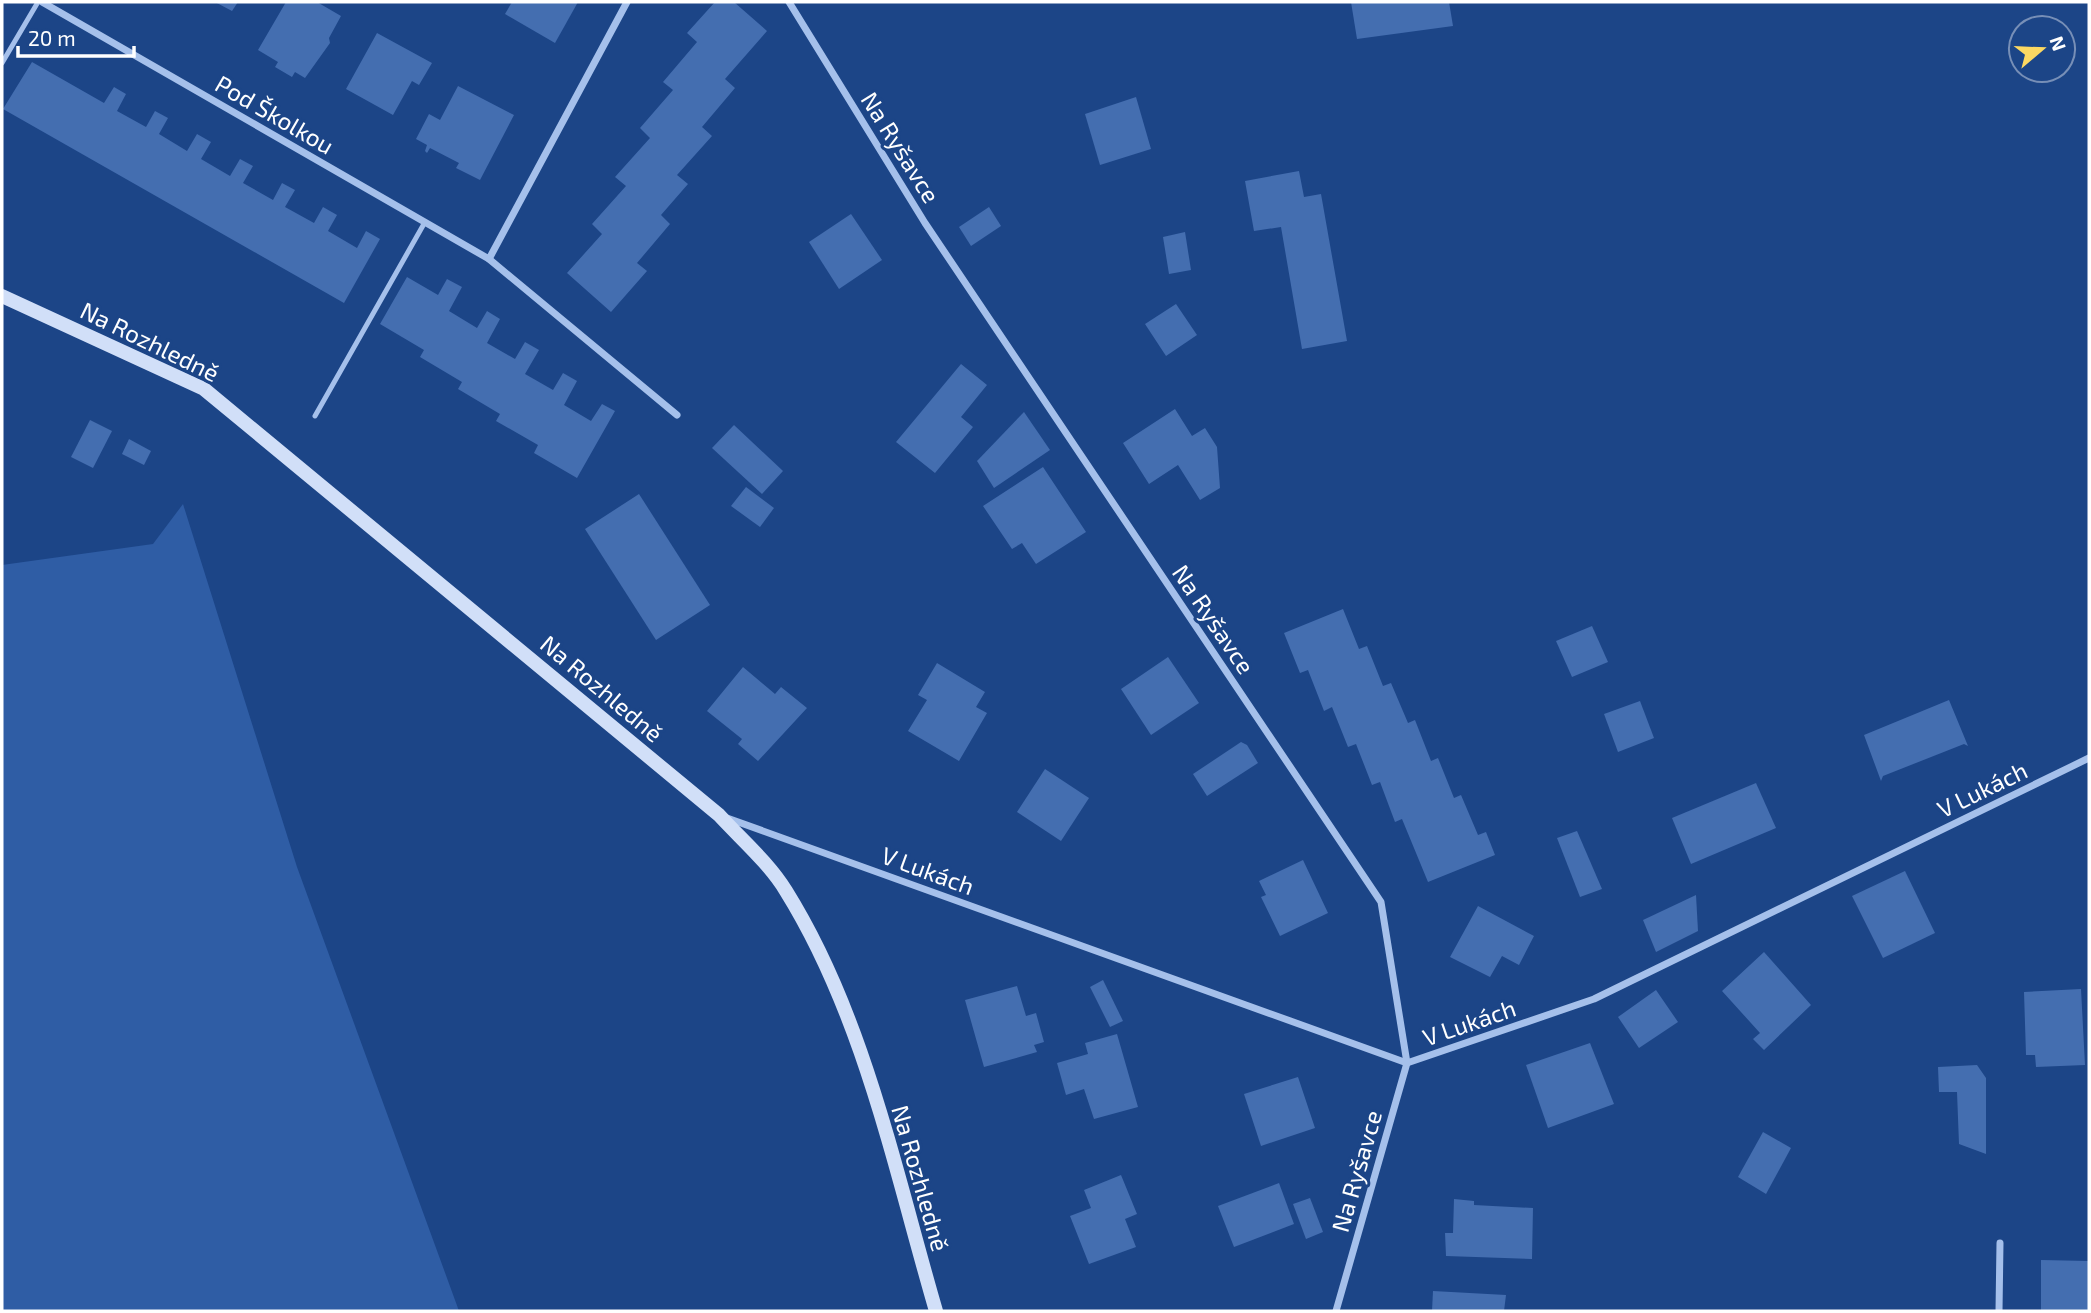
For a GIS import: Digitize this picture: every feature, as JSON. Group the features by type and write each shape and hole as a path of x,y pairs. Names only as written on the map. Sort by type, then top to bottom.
{"street":[{"name":"Pod Školkou","path":"40,2 489,259 677,415"},
{"path":"489,259 626,2"},
{"name":"Na Ryšavce","path":"789,2 925,223 1381,902 1407,1063 1336,1311"},
{"name":"Na Rozhledně","path":"2,296 204,389 719,815 785,888 824,957 856,1038 936,1311"},
{"name":"V Lukách","path":"719,815 1407,1063 1594,999 2089,758"},
{"path":"1999,1311 2000,1242"}],"lane":[{"path":"2,62 40,2"},
{"path":"315,415 425,222"}],"shaded area":[{"path":"183,504 297,867 459,1311 2,1311 2,565 153,544"}],"building":[{"path":"215,2 238,2 232,11"},
{"path":"286,2 317,2 341,16 329,38 330,43 305,78 295,72 292,77 275,67 278,62 258,50"},
{"path":"512,2 578,2 555,43 505,14"},
{"path":"715,2 734,2 767,31 725,79 735,88 702,127 712,136 677,175 688,184 661,215 670,224 637,263 647,271 611,312 567,273 602,234 592,224 626,186 615,177 650,138 640,128 673,90 663,82 697,42 687,33"},
{"path":"1351,2 1449,2 1453,26 1357,39"},
{"path":"377,33 432,63 419,85 412,81 393,115 346,89"},
{"path":"32,62 104,103 114,87 126,94 117,111 146,127 155,111 168,118 159,134 187,151 197,134 211,142 201,159 230,176 240,159 253,166 243,183 273,200 282,183 295,190 285,207 314,223 323,207 337,215 328,231 357,248 366,231 380,239 344,303 3,109"},
{"path":"458,86 514,115 480,180 456,168 459,163 430,148 427,153 427,145 416,139 429,114 440,120"},
{"path":"1136,97 1151,149 1100,165 1085,114"},
{"path":"1299,171 1304,197 1321,194 1347,341 1302,349 1281,227 1254,231 1245,181"},
{"path":"989,207 1001,226 971,246 959,227"},
{"path":"851,214 882,260 839,289 809,242"},
{"path":"1185,232 1191,270 1169,274 1163,237"},
{"path":"407,277 438,295 447,279 462,287 449,311 477,328 487,311 500,319 487,343 515,359 525,342 539,350 525,374 553,390 563,373 577,381 564,405 591,421 602,404 615,411 577,478 534,453 538,445 496,421 500,414 458,389 462,382 420,357 424,350 380,324"},
{"path":"1176,304 1197,335 1166,356 1145,324"},
{"path":"961,364 987,385 961,417 973,427 935,473 896,442"},
{"path":"1175,409 1192,436 1205,428 1217,447 1220,488 1200,500 1178,465 1149,484 1123,443"},
{"path":"1024,412 1050,450 994,488 977,461"},
{"path":"90,420 112,431 93,468 71,457"},
{"path":"734,425 783,471 762,494 712,448"},
{"path":"129,439 151,451 144,465 122,454"},
{"path":"1043,467 1086,532 1036,564 1022,543 1012,549 983,506"},
{"path":"746,487 774,508 760,527 731,506"},
{"path":"639,494 710,605 656,640 585,529"},
{"path":"1343,609 1359,649 1367,646 1383,686 1391,683 1408,723 1415,720 1431,761 1438,758 1454,798 1461,795 1478,835 1486,832 1495,855 1428,882 1402,819 1395,822 1380,782 1372,785 1356,744 1348,747 1332,707 1324,711 1308,670 1300,673 1284,633"},
{"path":"1592,626 1608,662 1572,677 1556,641"},
{"path":"1168,657 1199,703 1151,735 1121,689"},
{"path":"937,663 985,692 976,707 987,713 959,761 908,731 927,700 918,695"},
{"path":"743,667 775,694 781,687 807,708 758,761 738,744 742,739 707,711"},
{"path":"1949,700 1968,746 1964,744 1883,776 1881,781 1864,735"},
{"path":"1640,701 1654,738 1618,752 1604,714"},
{"path":"1241,742 1247,745 1258,763 1207,796 1193,774"},
{"path":"1045,769 1089,798 1061,841 1017,812"},
{"path":"1756,783 1776,828 1691,864 1672,818"},
{"path":"1577,831 1602,889 1580,897 1557,838"},
{"path":"1303,860 1328,913 1280,936 1261,897 1266,895 1259,881"},
{"path":"1905,871 1935,933 1883,958 1852,896"},
{"path":"1696,895 1698,931 1656,952 1643,920"},
{"path":"1478,906 1534,936 1519,965 1502,956 1490,977 1450,957"},
{"path":"1764,952 1811,1005 1764,1050 1753,1039 1760,1033 1722,991"},
{"path":"1103,980 1123,1021 1110,1027 1090,987"},
{"path":"1017,986 1026,1016 1036,1013 1044,1042 1034,1045 1037,1052 984,1067 965,1000"},
{"path":"2081,989 2085,1065 2036,1067 2035,1055 2026,1055 2024,992"},
{"path":"1656,990 1678,1022 1639,1048 1618,1017"},
{"path":"1117,1034 1138,1107 1094,1119 1084,1089 1066,1095 1057,1063 1088,1054 1085,1043"},
{"path":"1590,1043 1614,1104 1548,1128 1526,1065"},
{"path":"1977,1065 1986,1078 1986,1154 1959,1144 1957,1092 1939,1092 1938,1067"},
{"path":"1298,1077 1315,1128 1261,1146 1244,1094"},
{"path":"1763,1132 1791,1148 1766,1194 1738,1177"},
{"path":"1121,1175 1137,1214 1125,1219 1136,1247 1089,1264 1070,1216 1091,1208 1084,1190"},
{"path":"1279,1183 1294,1224 1234,1247 1218,1206"},
{"path":"1310,1198 1323,1232 1306,1239 1293,1204"},
{"path":"1454,1199 1474,1201 1474,1205 1533,1208 1532,1259 1446,1256 1445,1233 1453,1233"},
{"path":"2041,1260 2089,1261 2089,1311 2041,1311"},
{"path":"1433,1291 1506,1295 1504,1311 1432,1311"}]}
